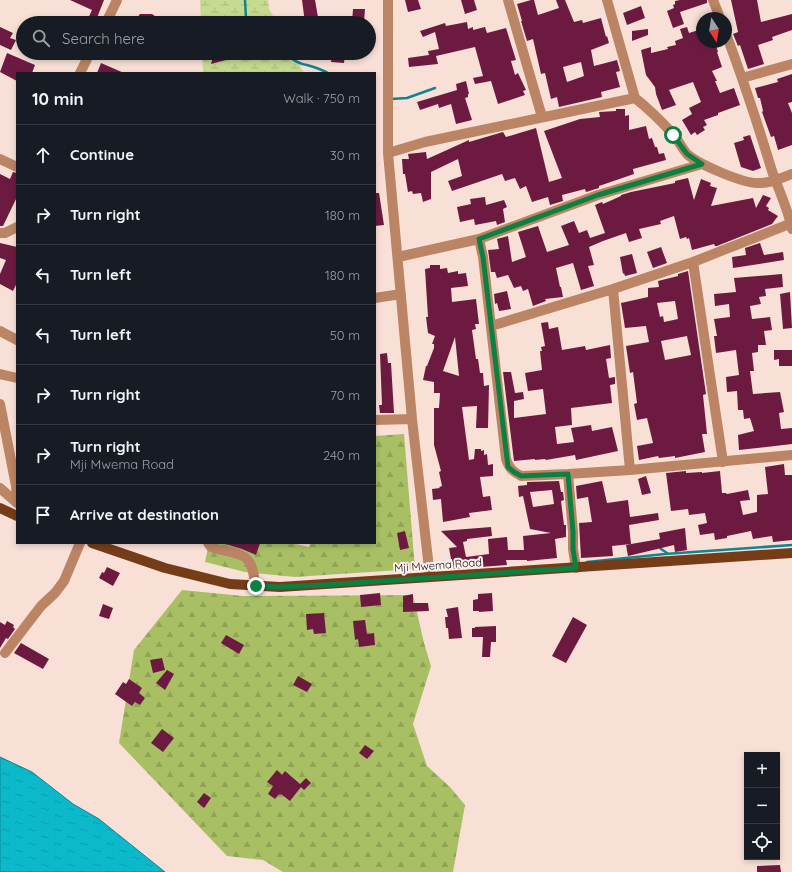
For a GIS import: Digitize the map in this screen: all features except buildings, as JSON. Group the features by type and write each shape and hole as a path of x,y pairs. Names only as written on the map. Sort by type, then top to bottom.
{"main road":[{"path":"0,508 16,516"},
{"name":"Mji Mwema Road","path":"95,544 165,568 230,584 280,587 792,553"}],"street":[{"path":"110,16 118,0"},
{"path":"388,0 388,153 412,420 430,577"},
{"path":"508,0 542,117"},
{"path":"607,0 636,98 650,110 673,135 687,154 702,164 756,184 775,180 792,174"},
{"path":"713,0 718,12"},
{"path":"491,326 613,290 792,225 787,207 775,180 731,48"},
{"path":"80,72 86,60"},
{"path":"742,78 792,64"},
{"path":"388,153 425,142 636,98"},
{"path":"0,159 16,167"},
{"path":"398,257 479,239 598,195 702,164"},
{"path":"0,233 5,233 16,228"},
{"path":"479,239 483,257 508,467 514,472 521,476 568,474 630,470 792,455"},
{"path":"693,262 722,462"},
{"path":"613,290 630,470"},
{"path":"376,298 401,294"},
{"path":"0,331 16,339"},
{"path":"0,374 16,378"},
{"path":"0,404 16,482"},
{"path":"376,420 412,420"},
{"path":"568,474 573,549 576,568"},
{"path":"0,488 16,502"},
{"path":"5,653 40,606 55,594 64,582 80,544"},
{"path":"209,544 211,547 242,555 247,558 251,566 256,586"}],"green space":[{"path":"200,0 268,0 269,9 273,16 201,16"},
{"path":"202,60 297,60 303,72 203,72"},
{"path":"404,434 415,569 295,577 245,572 205,562 209,544 296,544 309,547 310,544 376,544 376,436"},
{"path":"182,590 243,596 413,595 431,666 413,724 427,766 450,787 465,805 453,872 283,872 263,860 227,856 119,743 134,650"}],"water":[{"path":"0,757 32,772 73,804 99,819 165,872 0,872"}],"waterway":[{"path":"245,0 246,16"},
{"path":"294,60 326,72"},
{"path":"391,99 407,98 435,88"},
{"path":"587,562 665,554 792,545"},
{"path":"659,546 667,553"}],"route":[{"path":"256,586 280,587 324,585 576,568 573,549 568,474 521,476 508,467 498,394 483,257 479,239 598,195 702,164 687,154 673,135"}]}
